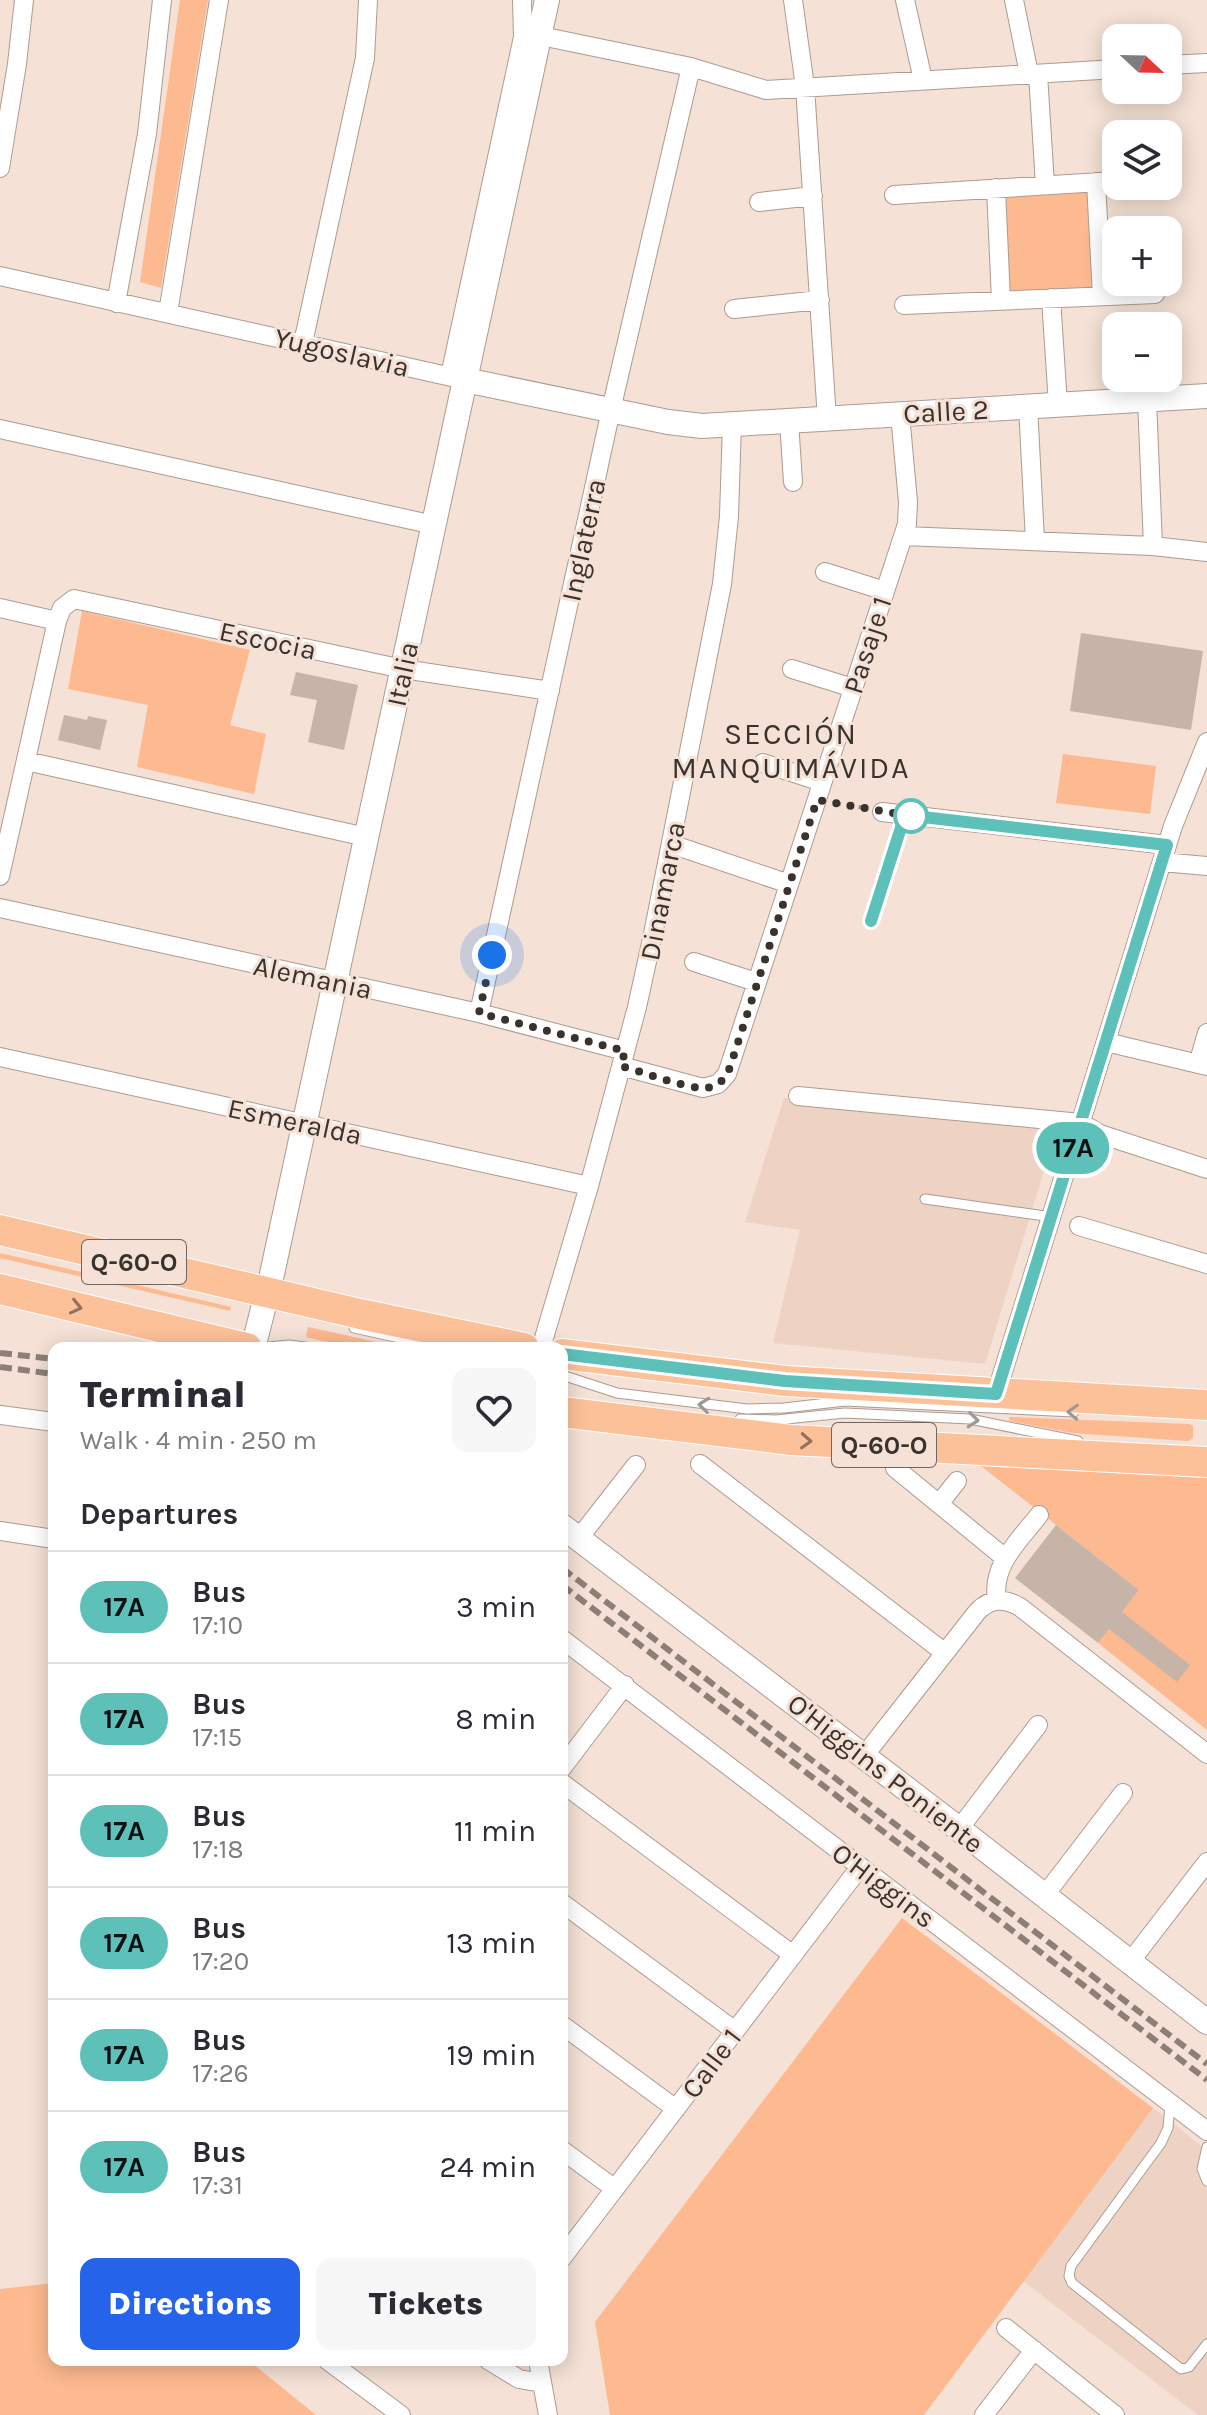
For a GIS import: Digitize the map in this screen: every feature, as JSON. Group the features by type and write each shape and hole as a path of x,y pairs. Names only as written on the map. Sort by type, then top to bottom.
{"main road":[{"name":"Q-60-O","path":"0,1230 264,1303 489,1342"},
{"name":"Q-60-O","path":"0,1289 227,1342"},
{"name":"Q-60-O","path":"568,1355 785,1381 996,1394 1202,1436"},
{"name":"Q-60-O","path":"568,1413 791,1440 1202,1436"}],"street":[{"path":"0,168 24,0"},
{"path":"116,303 147,134 162,0"},
{"path":"168,313 219,0"},
{"path":"303,343 365,58 368,0"},
{"name":"Italia","path":"254,1342 434,525 457,378 523,37 522,0"},
{"name":"Italia","path":"457,378 541,36 547,0"},
{"path":"793,0 805,87 827,419"},
{"path":"905,0 923,80"},
{"path":"1014,0 1034,74 1045,185"},
{"path":"541,36 691,67 752,87 782,90 1102,70"},
{"path":"1182,64 1207,63"},
{"name":"Inglaterra","path":"479,1013 611,410 691,67"},
{"path":"904,305 1102,296 1096,182"},
{"path":"894,195 1102,182"},
{"path":"996,188 1001,301"},
{"path":"759,202 813,196"},
{"name":"Yugoslavia","path":"0,276 457,378 684,424"},
{"path":"1051,298 1058,405"},
{"path":"734,309 820,300"},
{"name":"Calle 2","path":"684,424 827,419 1207,396"},
{"path":"1147,399 1153,546"},
{"path":"1028,406 1035,540"},
{"name":"Pasaje 1","path":"756,982 903,536 908,502 900,414"},
{"path":"789,421 793,482"},
{"name":"Dinamarca","path":"543,1342 589,1186 645,973 722,584 729,516 732,424"},
{"path":"0,429 434,525"},
{"path":"903,536 1153,546 1207,552"},
{"path":"825,572 885,591"},
{"name":"Escocia","path":"57,621 68,602 81,599 403,669 550,691"},
{"path":"0,608 57,621 0,876"},
{"path":"792,669 853,688"},
{"path":"996,1394 1165,854 1207,742"},
{"path":"26,761 366,837"},
{"path":"763,763 820,791"},
{"path":"882,812 1165,854 1207,866"},
{"path":"671,844 789,884"},
{"name":"Alemania","path":"0,908 479,1013 623,1058"},
{"path":"623,1058 703,1088 718,1084 730,1067 756,982 694,962"},
{"path":"1106,1042 1202,1065 1207,1033"},
{"name":"Esmeralda","path":"0,1057 589,1186"},
{"path":"798,1096 1081,1123 1100,1134 1207,1169"},
{"path":"1079,1226 1207,1264"},
{"path":"0,1415 48,1421"},
{"path":"700,1464 945,1653"},
{"path":"570,1532 636,1465"},
{"path":"895,1468 1005,1558"},
{"path":"939,1504 957,1481"},
{"path":"997,1600 996,1579 1005,1558 1039,1515"},
{"path":"0,1531 48,1538"},
{"name":"O'Higgins Poniente","path":"570,1532 1207,2022"},
{"path":"864,1756 981,1607 997,1600 1020,1607 1207,1754"},
{"name":"O'Higgins","path":"568,1643 1207,2131"},
{"path":"568,1760 625,1685"},
{"path":"959,1829 1038,1725"},
{"path":"568,1787 793,1955"},
{"path":"1045,1895 1123,1793"},
{"path":"1130,1962 1207,1862"},
{"name":"Calle 1","path":"568,2250 860,1867"},
{"path":"568,1907 735,2031"},
{"path":"568,2029 676,2109"},
{"path":"568,2154 615,2189"},
{"path":"1006,2328 1115,2415"},
{"path":"984,2415 1034,2350"},
{"path":"335,2366 401,2415"},
{"path":"498,2366 519,2379 542,2383"},
{"path":"539,2366 548,2415"}],"lane":[{"path":"871,921 905,815"},
{"path":"925,1199 1052,1217"},
{"path":"349,1327 418,1342"},
{"path":"568,1377 617,1393 747,1409 845,1401 1087,1413"},
{"path":"728,1418 776,1420 845,1413 970,1419 1087,1441"},
{"path":"1202,1436 1207,1413"},
{"path":"1170,2103 1168,2128 1161,2143 1071,2266 1069,2276 1072,2283 1181,2369 1189,2367 1207,2344"},
{"path":"1207,2147 1202,2169 1207,2181"}],"path":[{"path":"820,791 882,812"}],"shaded area":[{"path":"180,0 208,0 161,288 140,282"},
{"path":"1091,189 1096,289 1006,294 1001,194"},
{"path":"82,611 250,650 230,725 266,734 254,794 137,767 148,705 68,689"},
{"path":"1063,754 1156,766 1150,814 1056,803"},
{"path":"784,1098 1057,1128 985,1364 773,1343 800,1230 745,1222"},
{"path":"0,1253 231,1307 230,1311 0,1258"},
{"path":"308,1327 377,1342 328,1342 306,1337"},
{"path":"1009,1417 1189,1424 1193,1426 1193,1438 1188,1441 1072,1433 1010,1421"},
{"path":"981,1466 1207,1478 1207,1730 1098,1643 1139,1590"},
{"path":"902,1918 1153,2108 924,2415 610,2415 595,2322"},
{"path":"1153,2108 1207,2150 1207,2415 1198,2415 1023,2281"},
{"path":"48,2284 48,2366 255,2366 316,2415 0,2415 0,2289"}],"building":[{"path":"1081,633 1203,651 1191,730 1070,711"},
{"path":"296,672 358,685 344,750 308,742 317,700 290,695"},
{"path":"64,715 107,720 100,750 58,740"},
{"path":"1056,1525 1139,1590 1122,1612 1190,1665 1177,1682 1109,1629 1098,1643 1015,1578"}],"railway":[{"path":"0,1353 48,1358"},
{"path":"0,1367 48,1373"},
{"path":"568,1573 1207,2064"},
{"path":"568,1590 1207,2080"}],"bus line":[{"name":"17A","path":"568,1355 785,1381 996,1394 1167,845 905,815 871,921"}],"district":[{"name":"SECCIÓN MANQUIMÁVIDA","path":"791,751"}],"route":[{"path":"492,955 479,1013 625,1051 621,1066 703,1088 710,1087 723,1080 730,1067 817,800 911,816"}]}
